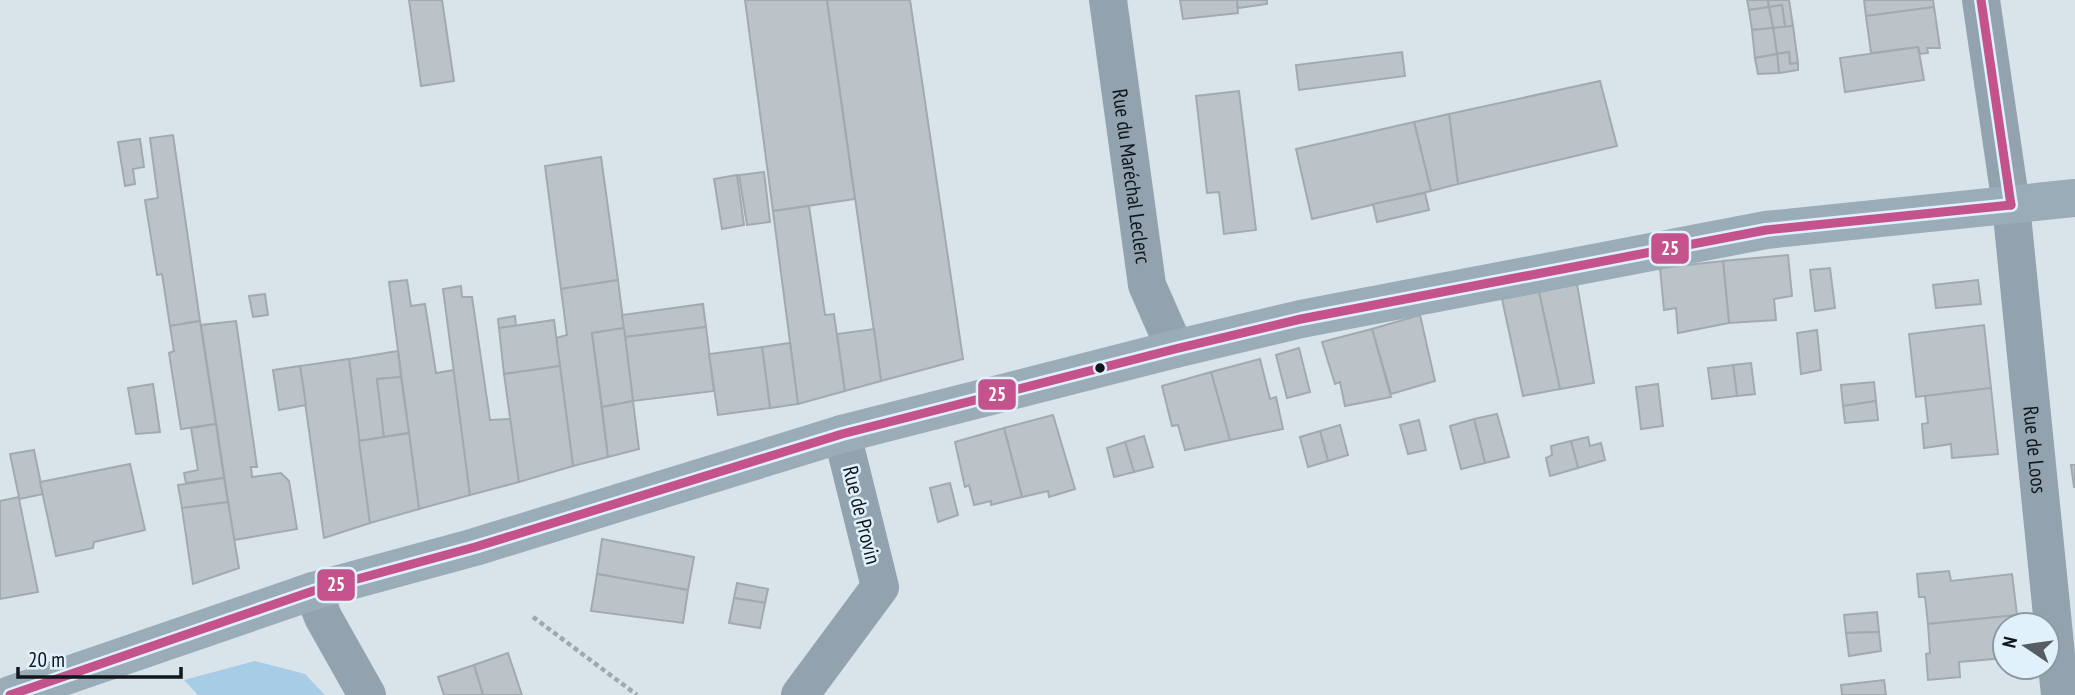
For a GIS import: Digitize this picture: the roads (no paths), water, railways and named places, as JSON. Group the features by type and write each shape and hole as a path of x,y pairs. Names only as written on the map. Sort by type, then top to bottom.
{"street":[{"name":"Rue du Maréchal Leclerc","path":"1108,0 1147,285 1175,349"},
{"name":"Rue de Loos","path":"1981,0 2011,205 2060,695"},
{"path":"10,695 313,591 475,547 842,434 1175,349 1301,319 1766,230 2075,198"},
{"name":"Rue de Provin","path":"800,695 880,587 842,434"},
{"path":"313,591 323,617 367,695"}]}
